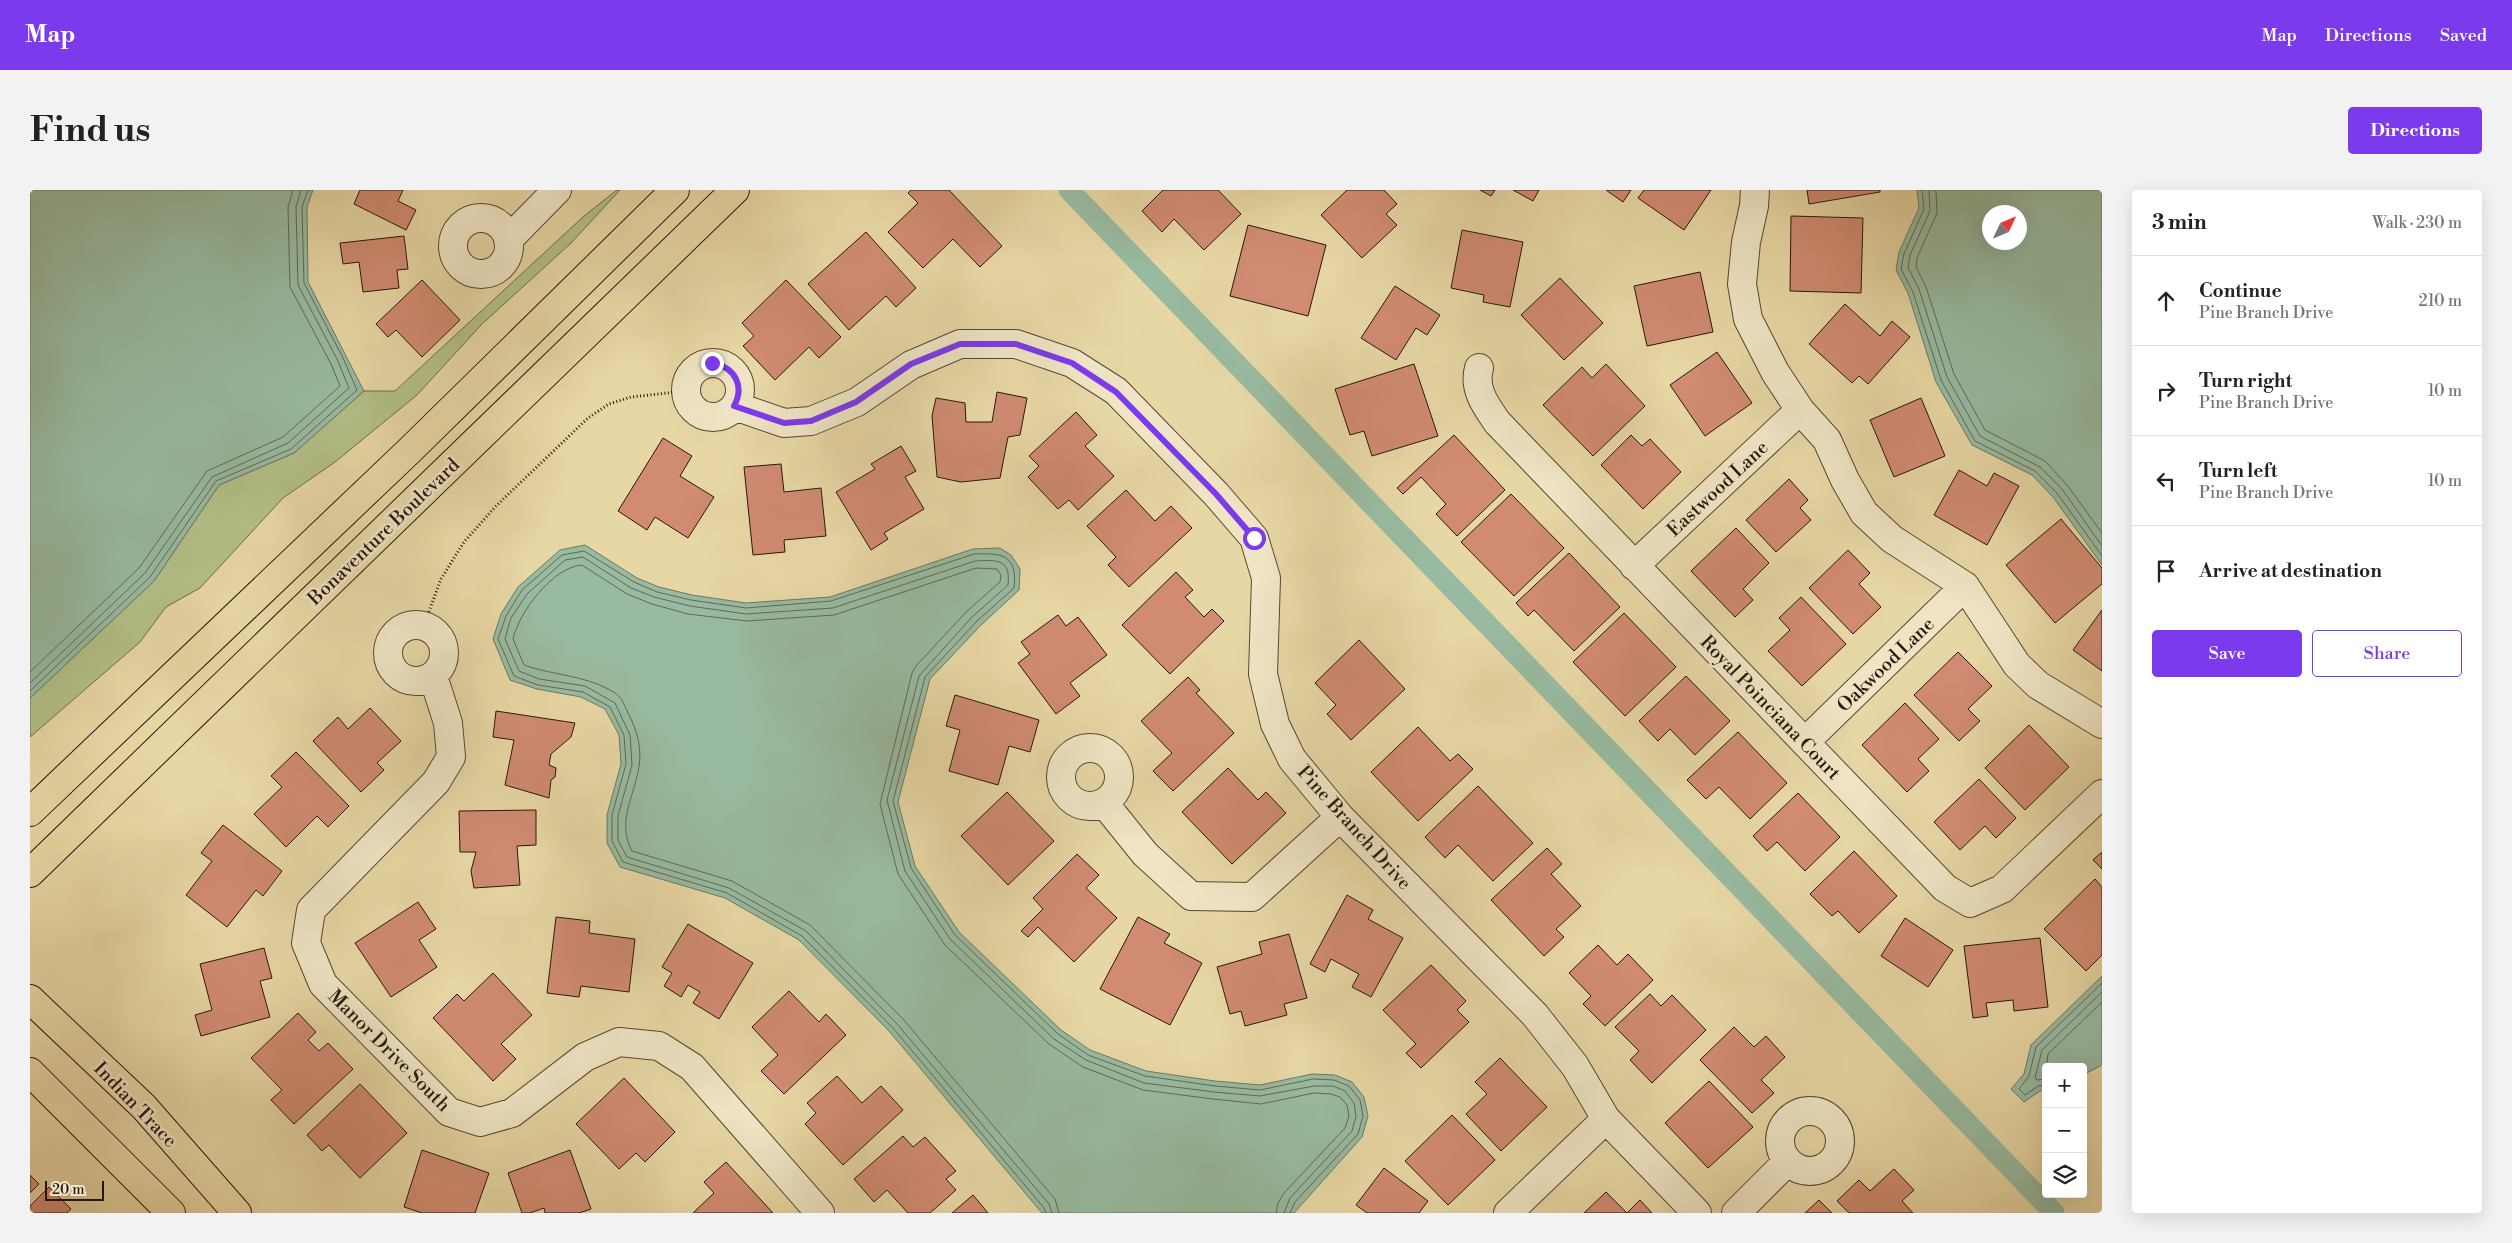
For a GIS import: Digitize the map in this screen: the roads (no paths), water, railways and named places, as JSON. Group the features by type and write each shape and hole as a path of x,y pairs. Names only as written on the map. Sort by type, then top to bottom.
{"main road":[{"path":"30,812 408,452 676,190"},
{"name":"Bonaventure Boulevard","path":"30,873 735,190"},
{"name":"Indian Trace","path":"30,999 144,1107 237,1213"},
{"path":"30,1072 171,1213"}],"street":[{"path":"508,240 557,190"},
{"path":"1755,190 1754,206 1746,242 1742,284 1748,319 1774,372 1800,410 1827,440 1844,480 1864,513 1892,539 1965,586 2017,665 2038,684 2102,724"},
{"name":"Pine Branch Drive","path":"734,406 784,423 811,421 856,402 911,364 960,344 1016,344 1072,363 1116,392 1216,494 1254,538 1266,578 1263,674 1275,724 1292,759 1340,817 1534,1015 1575,1066 1606,1119 1697,1213"},
{"path":"721,364 728,368 738,382 740,390 734,406 721,416 705,416 691,406 686,390 687,382 696,369 704,365 721,364"},
{"name":"Royal Poinciana Court","path":"1478,368 1476,376 1480,394 1497,422 1945,888 1970,904 2002,889 2102,794"},
{"name":"Eastwood Lane","path":"1634,566 1800,410"},
{"name":"Oakwood Lane","path":"1805,742 1965,586"},
{"path":"424,625 432,628 443,643 444,661 433,676 424,680 405,679 391,666 388,648 397,631 405,626 424,625"},
{"name":"Manor Drive South","path":"433,676 448,723 451,757 436,782 311,910 306,944 322,984 449,1112 480,1122 512,1113 585,1057 619,1042 659,1046 692,1067 820,1213"},
{"path":"1104,803 1145,854 1191,896 1252,898 1340,817"},
{"path":"1508,1213 1606,1119"},
{"path":"1736,1213 1788,1161"}],"water":[{"path":"30,190 313,190 307,207 308,282 364,391 294,453 219,485 154,581 30,698"},
{"path":"1917,190 2102,190 2102,565 2053,497 2032,475 1972,445 1936,382 1908,293 1896,270 1899,252 1919,208"},
{"path":"585,545 637,578 659,587 692,595 746,603 830,597 973,549 1000,548 1011,555 1020,569 1019,590 981,625 930,679 898,802 915,866 959,932 1061,1030 1090,1050 1146,1071 1215,1081 1260,1085 1312,1074 1335,1075 1352,1082 1364,1097 1368,1116 1362,1137 1294,1213 1042,1213 889,1031 799,940 725,898 620,867 607,843 607,815 621,764 619,735 605,709 581,697 537,689 510,680 493,639 501,614 518,587 560,550"},
{"path":"2102,976 2102,1065 2087,1073 2087,1063 2042,1063 2042,1091 2024,1102 2011,1089 2024,1074 2031,1045"}],"waterway":[{"path":"1069,190 2054,1213"}]}
